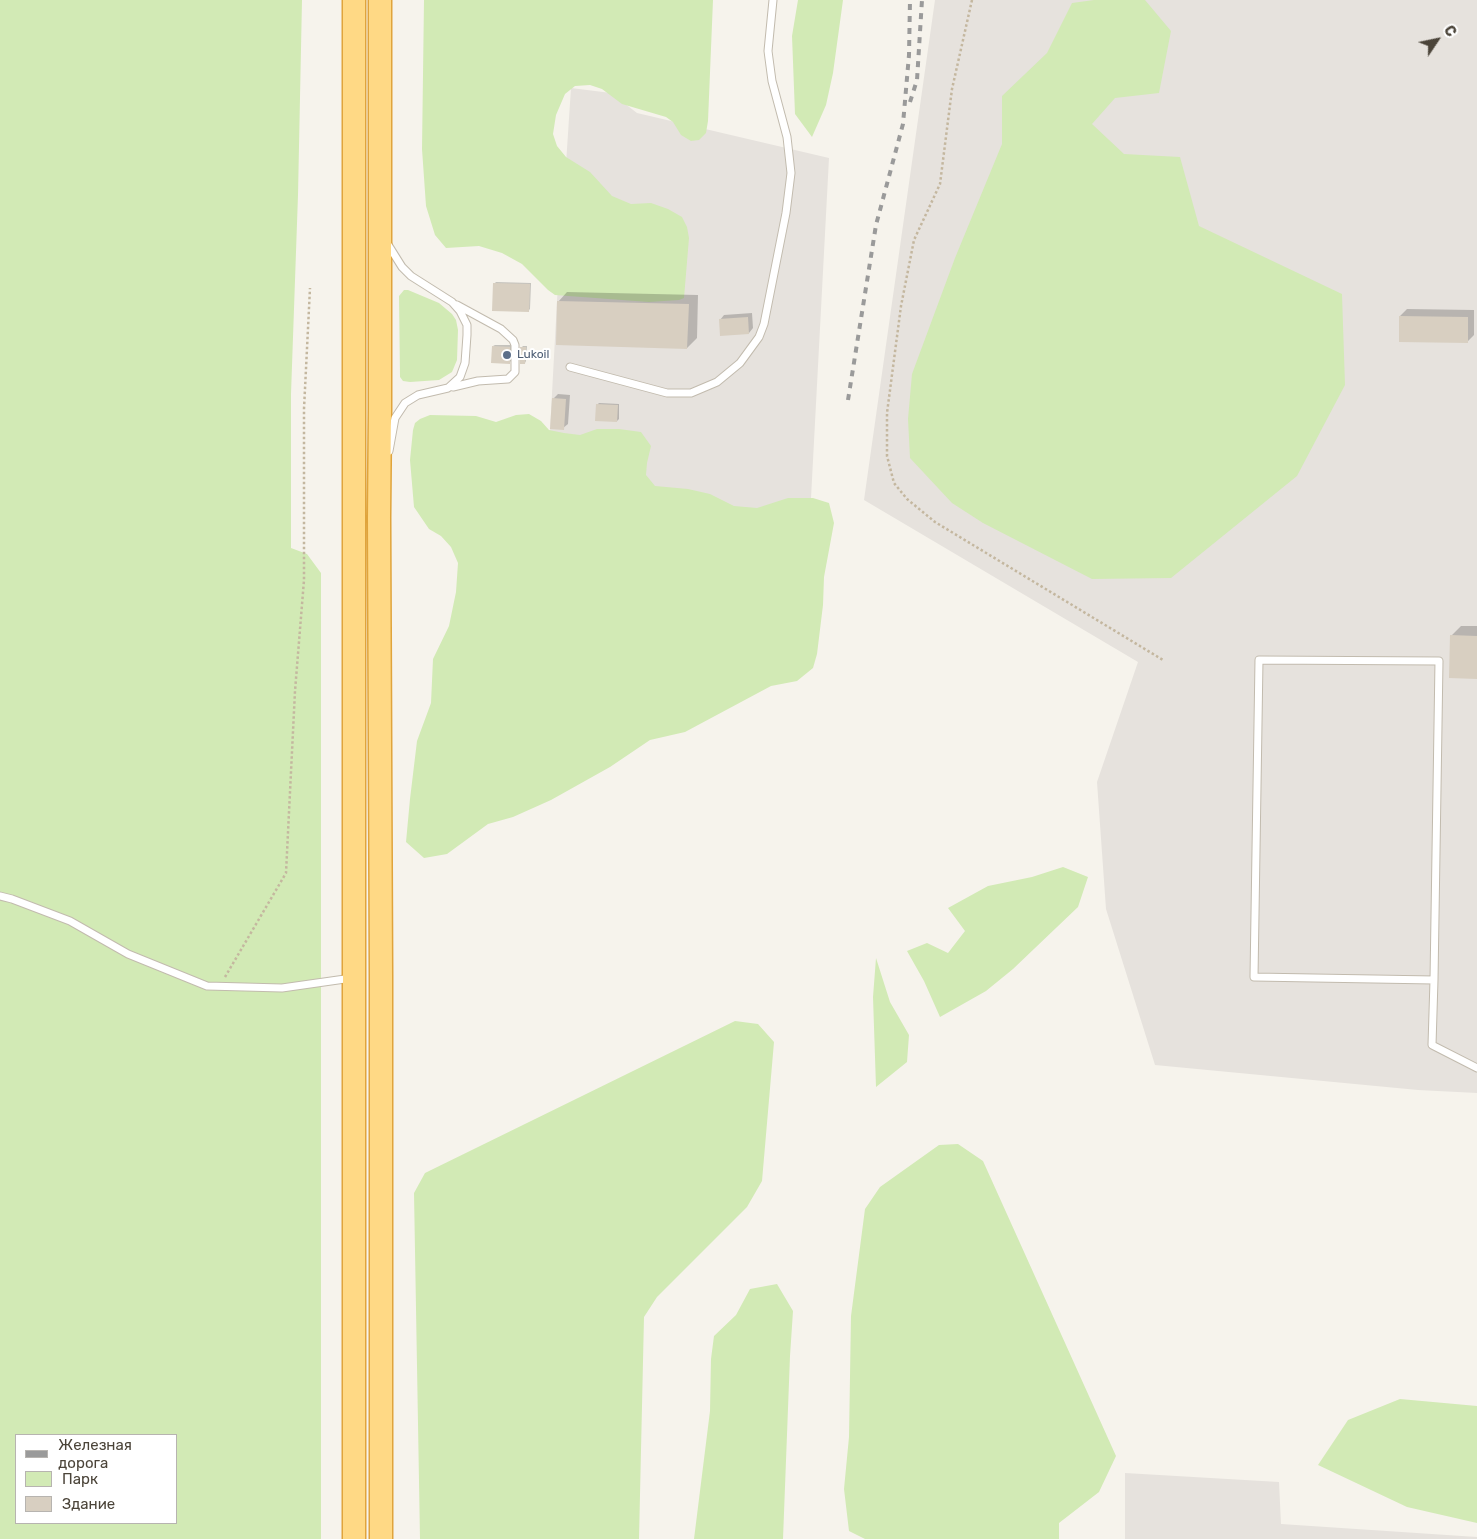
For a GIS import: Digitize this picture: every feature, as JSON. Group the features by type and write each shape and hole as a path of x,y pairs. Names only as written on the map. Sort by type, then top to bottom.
{"highway":[{"path":"354,0 354,1539"},
{"path":"380,0 378,518 381,965 381,1539"}],"lane":[{"path":"570,367 667,393 692,393 716,382 732,369 749,352 759,337 764,324 786,213 790,173 788,137 772,81 768,51 773,0"},
{"path":"378,518 394,424 398,412 405,403 418,395 448,388 470,383 508,379 515,372 515,345 508,334 411,276 402,267 380,232"},
{"path":"448,388 456,383 464,370 467,335 467,325 463,316 452,302"},
{"path":"1434,980 1254,977 1259,660 1439,661 1434,980 1432,1045 1477,1068"},
{"path":"0,896 70,921 128,954 207,986 282,988 354,977"}],"path":[{"path":"972,0 952,89 940,184 914,240 901,306 887,414 887,456 894,483 907,499 935,522 1163,660"},
{"path":"220,987 286,873 295,691 304,580 304,409 310,288"}],"shaded area":[{"path":"935,0 1477,0 1477,1093 1418,1090 1155,1065 1106,909 1097,782 1138,662 864,500"},
{"path":"571,88 611,93 637,113 829,158 810,517 547,486"},
{"path":"1125,1473 1279,1482 1281,1524 1477,1537 1477,1539 1125,1539"}],"green space":[{"path":"0,0 302,0 291,394 291,548 307,554 321,573 321,1539 0,1539"},
{"path":"424,0 713,0 708,121 706,133 699,140 691,141 681,135 673,122 666,117 622,104 602,89 590,85 575,86 565,94 556,115 553,134 557,146 566,157 590,172 612,196 631,204 651,203 668,209 682,217 687,227 689,238 684,298 649,302 555,295 522,264 502,253 479,246 446,248 435,235 426,206 422,149"},
{"path":"798,0 843,0 833,73 826,105 812,137 795,114 792,36"},
{"path":"1094,0 1145,0 1171,31 1159,93 1115,98 1092,124 1124,154 1180,157 1199,226 1342,294 1345,385 1297,476 1171,578 1092,579 983,523 952,503 910,458 908,419 912,374 955,258 1002,144 1002,96 1047,53 1072,3"},
{"path":"404,290 439,303 456,320 458,330 457,360 452,372 439,380 410,382 403,381 400,377 399,296"},
{"path":"529,414 541,421 549,430 564,433 580,435 597,429 641,432 651,446 646,475 655,486 688,489 710,494 734,506 757,508 788,498 813,498 829,503 834,523 824,577 823,605 817,654 813,668 797,681 771,686 685,732 650,740 610,767 551,800 513,817 488,824 447,854 424,858 406,842 410,799 417,741 431,703 433,659 449,626 456,592 458,563 451,547 441,536 429,529 414,507 410,460 413,430 415,423 430,415 476,416 496,422 516,415"},
{"path":"1063,867 1088,877 1078,907 1013,969 986,991 940,1017 924,981 907,951 927,943 948,953 965,931 948,908 988,886 1032,877"},
{"path":"876,958 890,1002 909,1035 907,1062 876,1087 873,997"},
{"path":"735,1021 758,1024 774,1042 762,1181 747,1207 657,1297 644,1317 639,1539 420,1539 414,1193 425,1173"},
{"path":"958,1144 983,1161 1116,1456 1099,1492 1059,1523 1059,1539 865,1539 849,1531 844,1489 849,1437 851,1316 865,1209 880,1187 939,1145"},
{"path":"777,1284 793,1311 783,1539 694,1539 710,1411 711,1359 714,1336 736,1315 750,1289"},
{"path":"1400,1399 1477,1406 1477,1523 1407,1507 1318,1465 1348,1420"}],"building":[{"path":"493,283 530,284 529,312 492,311"},
{"path":"557,301 689,304 687,349 556,345"},
{"path":"1399,316 1468,317 1468,343 1399,342"},
{"path":"748,317 749,334 720,336 719,319"},
{"path":"492,346 510,347 510,364 491,363"},
{"path":"520,347 526,347 525,364 520,364"},
{"path":"552,398 566,399 564,430 550,429"},
{"path":"596,404 618,405 617,422 595,421"},
{"path":"1450,635 1477,636 1477,679 1449,678"}],"railway":[{"path":"848,400 876,225 903,124 909,55 910,0"},
{"path":"910,102 917,80 922,0"}],"place":[{"name":"Lukoil","path":"507,355"}]}
